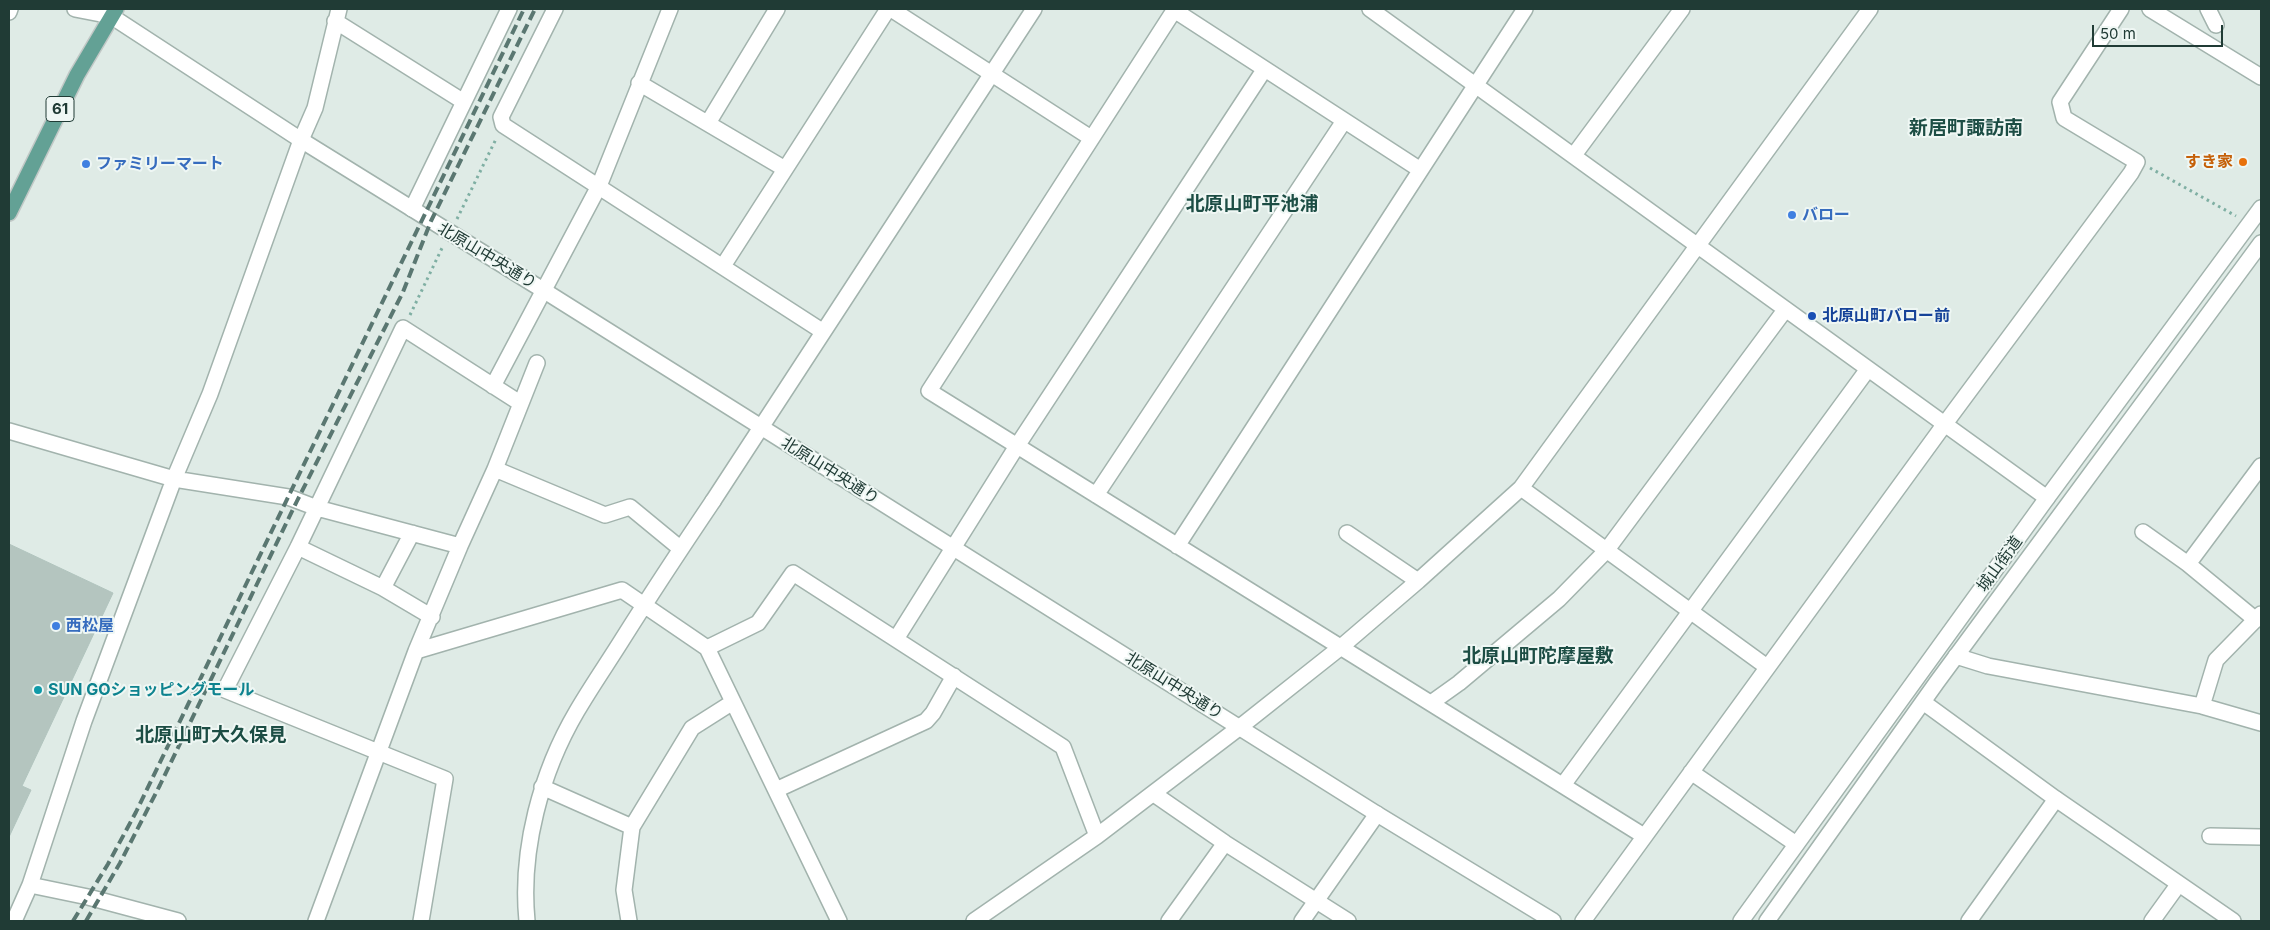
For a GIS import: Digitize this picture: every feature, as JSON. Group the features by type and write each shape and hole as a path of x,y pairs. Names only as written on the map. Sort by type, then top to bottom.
{"main road":[{"name":"61","path":"9,213 77,76 114,12"}],"street":[{"path":"75,9 114,12"},
{"path":"412,209 509,9"},
{"path":"554,9 501,117 502,125 723,266 822,332"},
{"path":"494,386 599,186 670,9"},
{"path":"708,123 777,9"},
{"path":"723,266 889,9 1091,138"},
{"path":"527,921 526,877 531,839 542,787 551,762 576,712 1034,9"},
{"path":"1419,170 1264,70 1174,9 929,391 1644,836"},
{"path":"1370,9 1387,14 1475,84 2047,498"},
{"path":"1177,546 1525,9"},
{"path":"1574,154 1682,9"},
{"path":"974,921 1097,836 1240,728 1341,647 1418,581 1521,488 1870,9"},
{"path":"1583,921 2138,162 2064,118 2060,102 2121,9"},
{"path":"2150,9 2261,77"},
{"path":"2208,9 2216,25"},
{"name":"北原山中央通り","path":"114,12 301,140 1551,921"},
{"path":"14,921 30,885 84,721 174,479 210,394 314,108 337,15 464,102"},
{"path":"896,639 1017,446 1264,70"},
{"path":"639,83 785,169"},
{"path":"1096,495 1344,121"},
{"name":"城山街道","path":"1741,921 2047,498 2261,208"},
{"name":"城山街道","path":"1767,921 1956,656 2261,244"},
{"path":"1431,703 1459,683 1559,599 1606,551 1785,310"},
{"path":"420,921 445,779 225,690 298,547 403,328 520,403"},
{"path":"316,921 416,651 495,469 537,363"},
{"path":"1563,785 1868,369"},
{"path":"9,431 174,479 288,497 317,508 460,546"},
{"path":"2188,564 2261,466"},
{"path":"495,469 605,515 630,507 681,549"},
{"path":"1521,488 1767,667"},
{"path":"2143,532 2258,617 2216,660 2202,706"},
{"path":"383,588 412,533"},
{"path":"1347,533 1418,581"},
{"path":"298,547 383,588 432,617"},
{"path":"707,648 758,623 793,573 1063,746 1097,836"},
{"path":"416,651 622,590 707,648 839,921"},
{"path":"1956,656 1988,666 2202,706 2261,723"},
{"path":"776,790 926,721 933,714 954,676"},
{"path":"628,921 624,890 632,826 692,728 733,702"},
{"path":"1923,702 2056,799 2178,885 2233,921"},
{"path":"1691,772 1796,844"},
{"path":"542,787 632,826"},
{"path":"1154,794 1225,843 1348,921"},
{"path":"1969,921 2056,799"},
{"path":"1302,921 1378,814"},
{"path":"2210,836 2261,836"},
{"path":"1169,921 1225,843"},
{"path":"30,885 88,897 178,921"},
{"path":"2152,921 2178,885"}],"path":[{"path":"465,224 457,219 502,125"},
{"path":"2138,162 2250,223"},
{"path":"403,328 444,245"}],"building":[{"name":"SUN GOショッピングモール","path":"9,544 113,593 22,786 31,790 9,837"}],"railway":[{"path":"73,921 108,864 136,812 524,9"},
{"path":"86,921 120,863 160,785 297,501 403,292 431,221 535,9"}],"place":[{"name":"すき家","path":"2243,162"},
{"name":"ファミリーマート","path":"86,164"},
{"name":"バロー","path":"1792,215"},
{"name":"北原山町バロー前","path":"1812,316"},
{"name":"西松屋","path":"56,626"},
{"name":"SUN GOショッピングモール","path":"38,690"}],"district":[{"name":"新居町諏訪南","path":"1966,128"},
{"name":"北原山町平池浦","path":"1252,204"},
{"name":"北原山町陀摩屋敷","path":"1538,656"},
{"name":"北原山町大久保見","path":"211,735"}]}
